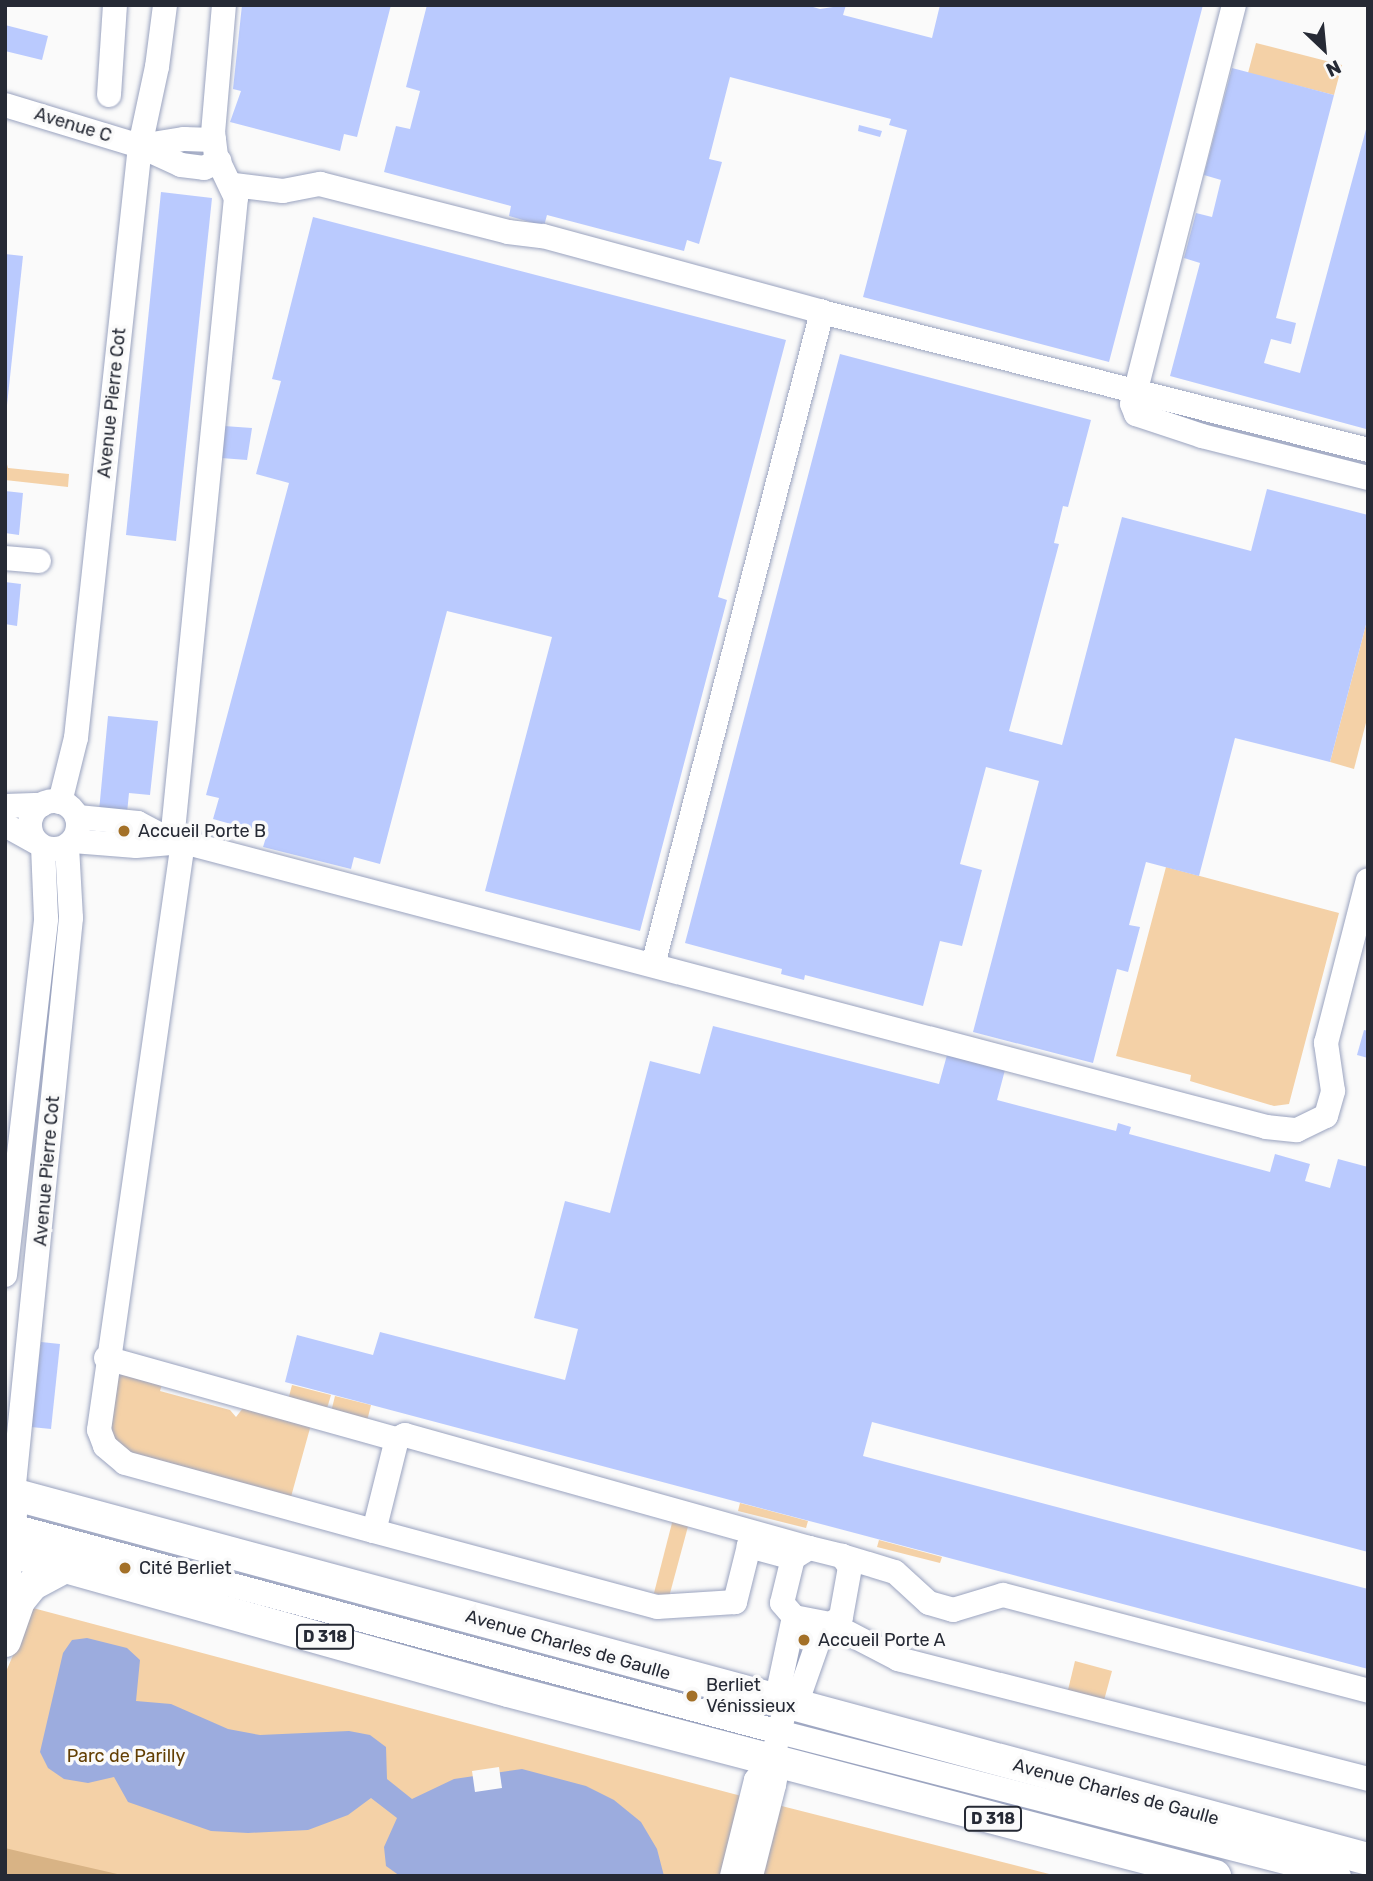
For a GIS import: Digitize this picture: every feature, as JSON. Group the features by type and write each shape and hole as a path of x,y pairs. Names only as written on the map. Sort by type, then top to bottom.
{"main road":[{"name":"Avenue Charles de Gaulle","path":"7,1526 217,1546 771,1760 1368,1859"},
{"name":"Avenue Charles de Gaulle","path":"7,1526 65,1567 771,1760 1215,1876"},
{"path":"5,1641 19,1601 33,1584 65,1567"}],"street":[{"path":"109,94 115,5"},
{"name":"Avenue Pierre Cot","path":"5,1275 12,1157 57,828 76,738 140,146 158,67 165,5"},
{"path":"224,5 216,151 234,185 236,198 178,841 125,1264 106,1358 98,1415 105,1446 114,1457 125,1463 657,1607 734,1602 749,1546 842,1556 895,1572 929,1603 953,1610 1003,1595 1368,1691"},
{"path":"1234,5 1132,393 1136,414 1202,436 1368,478"},
{"name":"Avenue C","path":"5,105 140,146 181,165 204,168 216,151"},
{"path":"234,185 283,191 320,184 508,232 543,236 1132,393 1141,390 1368,450"},
{"path":"653,965 822,312"},
{"path":"5,558 39,561"},
{"path":"5,806 57,828"},
{"path":"5,825 57,828 136,846 178,841 1266,1127 1297,1130 1326,1116 1333,1091 1326,1043 1368,880"},
{"name":"Avenue Pierre Cot","path":"7,1526 48,1161 71,918 57,828"},
{"path":"12,1157 48,1161"},
{"path":"106,1358 397,1439 405,1435 801,1553"},
{"path":"374,1531 397,1439"},
{"path":"7,1526 771,1760 1339,1876"},
{"path":"801,1553 782,1603 794,1617 827,1625 898,1659 1368,1779"},
{"path":"732,1876 771,1760 827,1625 841,1618 852,1575 842,1556"},
{"path":"751,1876 771,1760 781,1667 794,1617"},
{"path":"742,1876 771,1760"}],"green space":[{"path":"1256,43 1342,65 1334,95 1248,73"},
{"path":"5,457 8,468 69,474 68,487 5,480"},
{"path":"1368,617 1368,715 1354,769 1330,762"},
{"path":"1166,867 1339,913 1289,1104 1274,1106 1190,1081 1191,1075 1116,1056"},
{"path":"112,1367 163,1381 160,1391 230,1410 236,1417 243,1408 312,1421 289,1504 125,1457 109,1443"},
{"path":"292,1385 331,1395 325,1415 287,1404"},
{"path":"335,1396 371,1405 366,1425 330,1416"},
{"path":"740,1503 808,1521 806,1528 738,1511"},
{"path":"674,1515 690,1519 669,1597 654,1593"},
{"path":"879,1540 942,1557 940,1563 877,1547"},
{"name":"Parc de Parilly","path":"33,1608 730,1793 1057,1876 5,1876 5,1674"},
{"path":"1075,1661 1112,1671 1103,1704 1067,1694"}],"shaded area":[{"path":"5,1848 30,1854 126,1876 5,1876"}],"water":[{"path":"87,1638 127,1648 140,1660 136,1701 171,1704 228,1729 260,1735 349,1731 370,1735 386,1747 387,1779 412,1799 454,1779 522,1769 586,1786 614,1800 641,1822 657,1849 664,1876 400,1876 386,1866 384,1847 397,1818 371,1798 348,1815 308,1830 248,1833 211,1831 128,1802 114,1777 88,1783 64,1779 48,1768 40,1752 63,1653 72,1640"}],"pier":[{"path":"499,1767 502,1788 475,1792 472,1771"}],"building":[{"path":"242,5 391,5 357,137 344,134 340,151 230,122 241,91 233,89"},
{"path":"427,5 806,5 820,9 846,5 843,15 932,38 940,5 1203,5 1109,362 863,297 907,130 889,125 891,119 730,77 709,159 722,162 699,244 687,240 684,251 547,215 544,226 509,216 511,206 384,172 396,126 410,129 420,91 406,87"},
{"path":"5,25 48,36 42,60 5,51"},
{"path":"1232,68 1334,95 1276,318 1296,323 1291,344 1271,339 1264,363 1300,373 1368,122 1366,429 1170,376 1200,263 1184,258 1196,213 1212,217 1221,180 1204,175"},
{"path":"859,125 882,131 880,137 858,131"},
{"path":"161,192 212,198 176,541 126,535"},
{"path":"313,217 786,340 718,597 727,600 640,931 485,891 552,637 447,611 380,864 354,857 351,869 263,847 267,834 213,819 219,798 206,795 289,483 256,474 281,381 272,379"},
{"path":"5,254 23,256 7,405 5,405"},
{"path":"840,354 1091,420 1068,507 1063,506 1054,543 1059,544 1009,731 1062,745 1122,517 1251,551 1267,489 1368,515 1368,617 1330,762 1235,738 1199,876 1146,862 1129,925 1140,927 1128,972 1117,969 1093,1063 973,1032 1039,781 986,767 960,864 982,870 962,946 940,941 923,1006 805,975 804,980 781,974 782,969 685,943"},
{"path":"224,426 252,428 247,460 221,458"},
{"path":"5,491 23,493 19,535 5,533"},
{"path":"5,582 21,584 17,626 5,624"},
{"path":"108,716 158,721 150,795 129,793 127,813 99,811"},
{"path":"713,1026 939,1084 947,1055 1005,1070 997,1100 1116,1131 1118,1123 1131,1127 1129,1134 1270,1172 1275,1154 1310,1164 1305,1181 1330,1188 1338,1159 1368,1167 1368,1552 872,1422 863,1456 1368,1589 1368,1669 285,1382 297,1335 373,1355 380,1332 565,1380 578,1329 534,1318 565,1201 610,1213 650,1061 700,1074"},
{"path":"1364,1030 1368,1031 1368,1058 1357,1055"},
{"path":"41,1342 60,1344 51,1429 31,1427"},
{"name":"Accueil Porte A","path":"803,1628 812,1630 807,1649 798,1647"}],"place":[{"name":"Accueil Porte B","path":"124,831"},
{"name":"Cité Berliet","path":"125,1568"},
{"name":"Accueil Porte A","path":"804,1640"},
{"name":"Berliet Vénissieux","path":"692,1696"}]}
